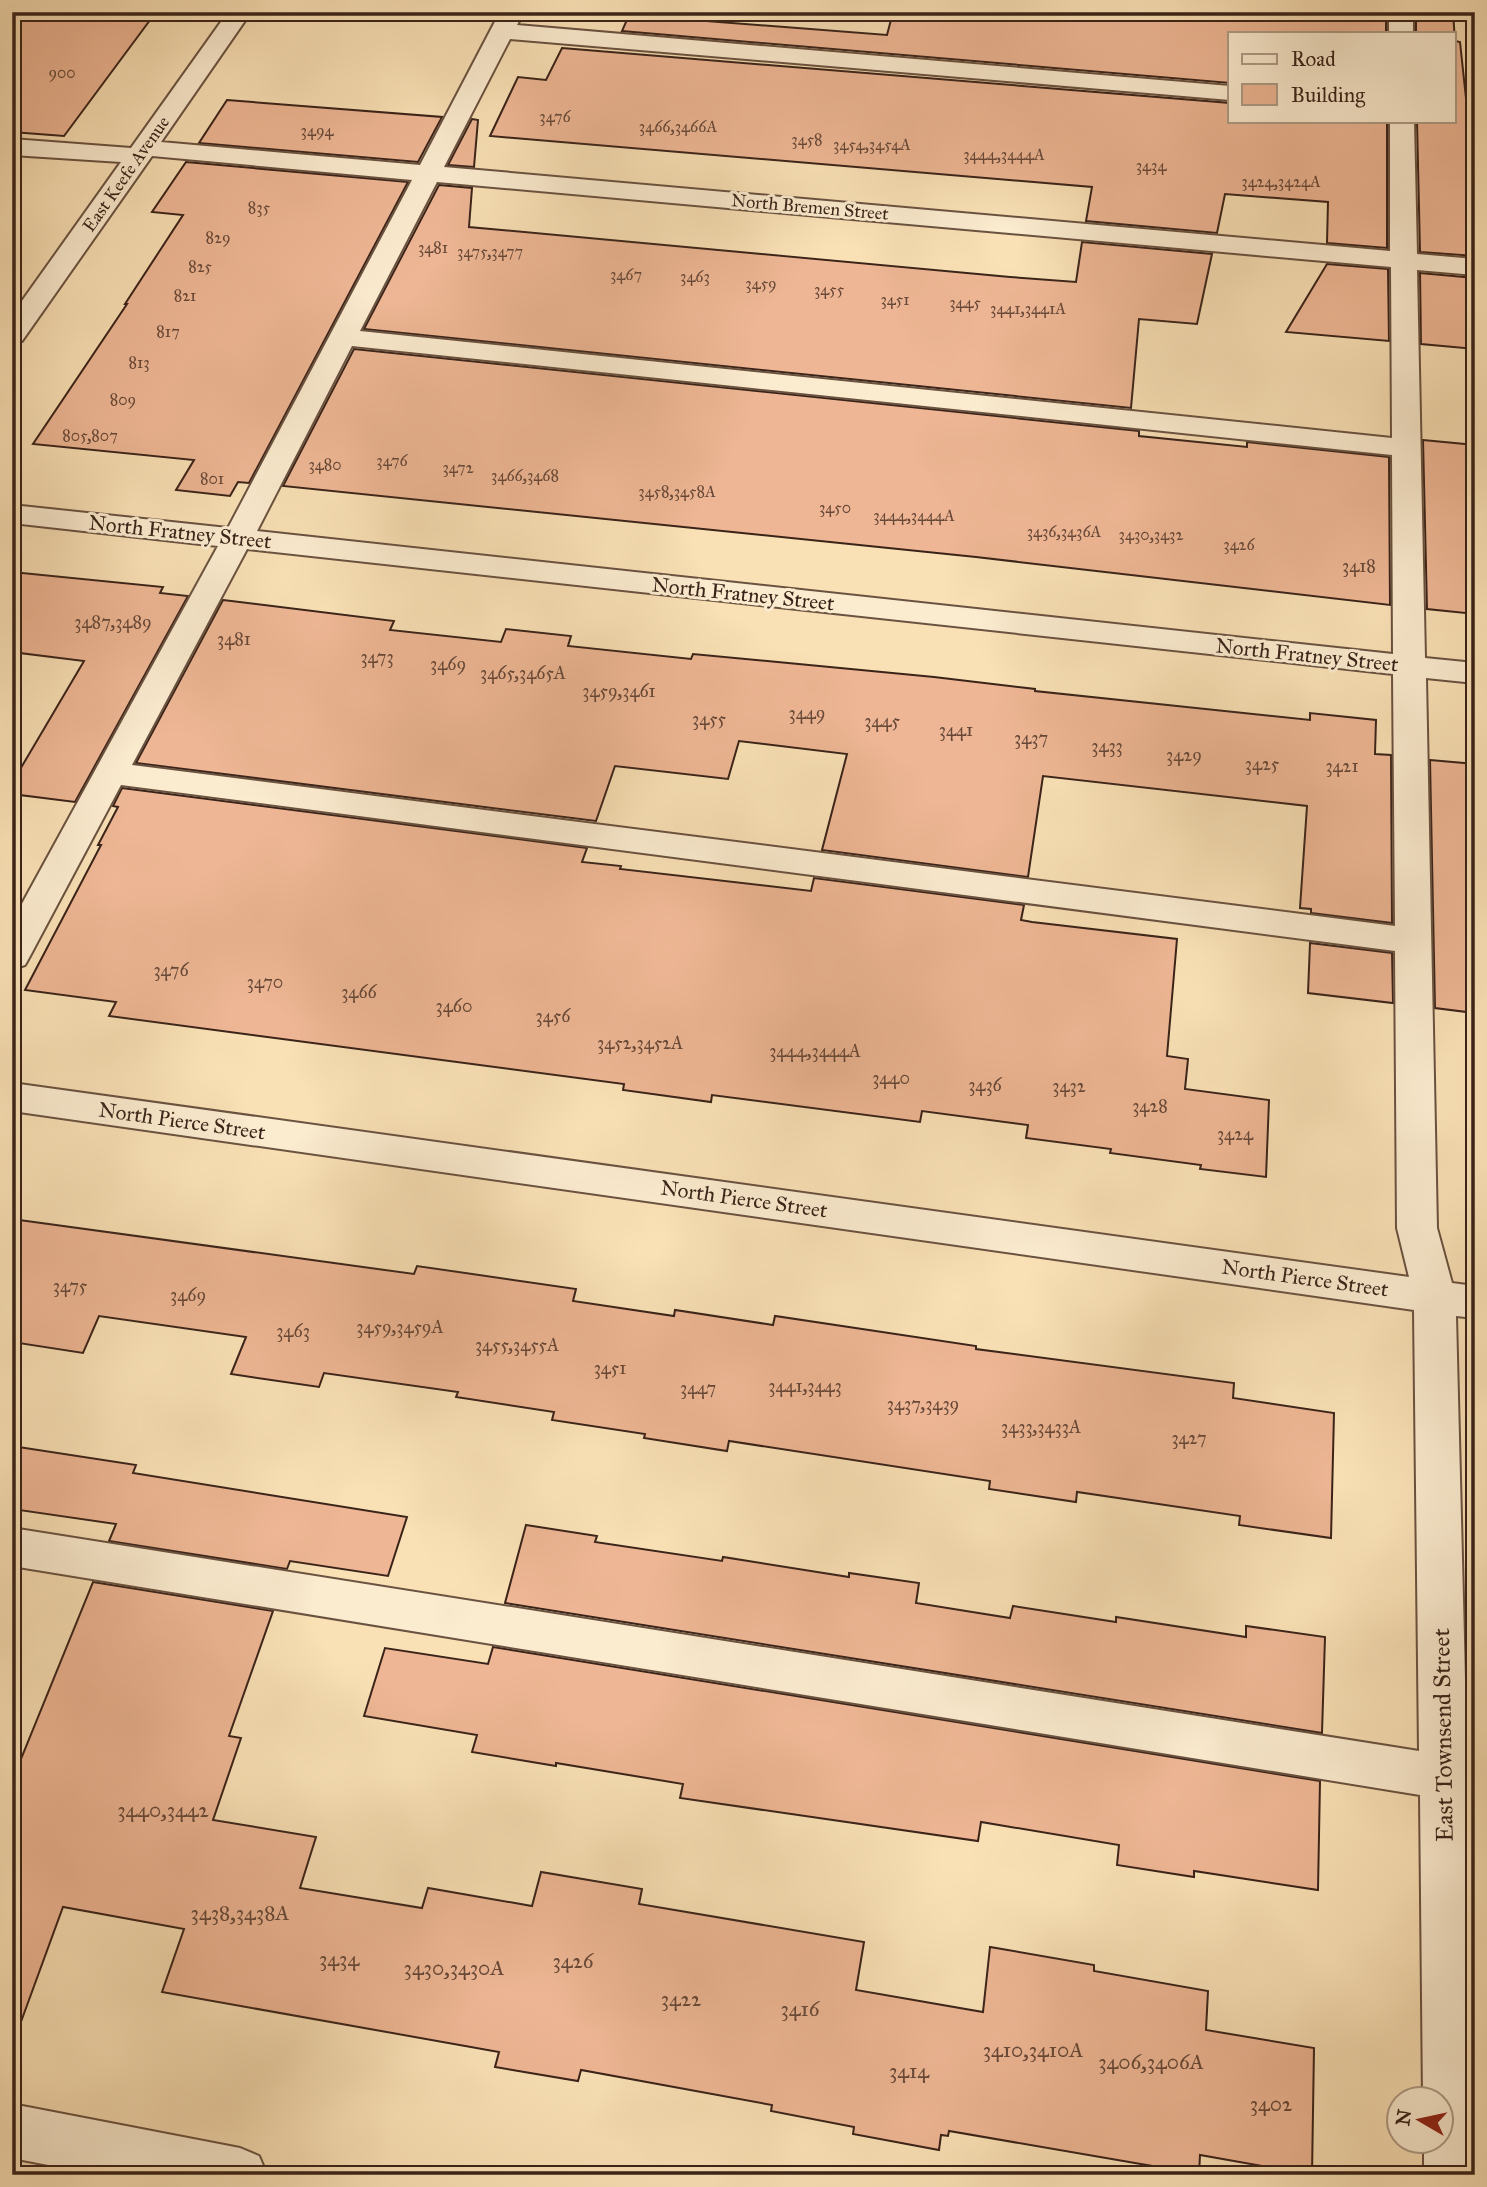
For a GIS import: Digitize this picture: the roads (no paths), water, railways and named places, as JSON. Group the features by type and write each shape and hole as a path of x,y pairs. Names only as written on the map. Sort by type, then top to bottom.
{"street":[{"name":"East Keefe Avenue","path":"12,335 240,12"},
{"path":"1401,12 1401,32"},
{"path":"12,956 26,904 111,773 507,22 1228,93"},
{"name":"East Townsend Street","path":"1402,122 1417,1228 1455,1299 1459,1780 1451,2175"},
{"name":"North Bremen Street","path":"12,146 142,152 427,173 1475,267"},
{"path":"342,337 1406,448"},
{"name":"North Fratney Street","path":"12,514 1475,673"},
{"path":"111,773 1413,940"},
{"name":"North Pierce Street","path":"12,1097 1455,1299"},
{"path":"12,1547 1459,1780"},
{"path":"12,2131 240,2175"}]}
